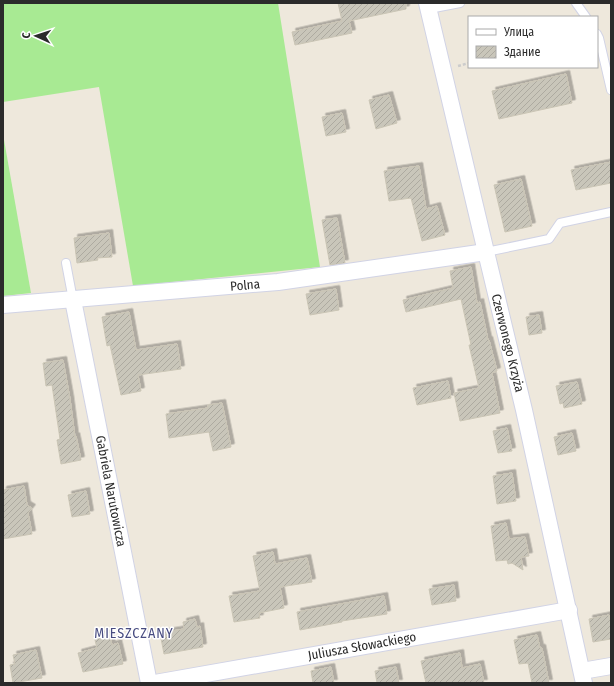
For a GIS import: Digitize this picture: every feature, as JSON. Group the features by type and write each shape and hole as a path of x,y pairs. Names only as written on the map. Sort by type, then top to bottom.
{"street":[{"name":"Czerwonego Krzyża","path":"428,6 526,418 583,677"},
{"name":"Polna","path":"3,305 278,282 486,252"},
{"name":"Gabriela Narutowicza","path":"73,300 149,683"},
{"name":"Juliusza Słowackiego","path":"155,683 569,610"},
{"path":"583,677 611,666"}],"lane":[{"path":"428,6 460,3"},
{"path":"576,3 585,16"},
{"path":"598,36 611,90"},
{"path":"486,252 549,239 560,223 611,212"},
{"path":"66,263 73,300"}],"green space":[{"path":"3,3 278,3 320,267 133,286 99,87 3,102"},
{"path":"3,134 31,293 3,296"}],"building":[{"path":"338,3 406,3 406,9 349,21 352,33 295,45 292,32 342,21"},
{"path":"566,74 572,103 499,119 492,91"},
{"path":"389,95 397,123 376,129 369,100"},
{"path":"342,113 346,132 326,136 322,117"},
{"path":"611,162 611,183 576,190 571,170"},
{"path":"419,166 426,209 437,206 445,235 422,241 411,198 389,201 384,171"},
{"path":"521,179 532,226 505,232 494,185"},
{"path":"337,218 345,263 330,265 322,220"},
{"path":"109,233 112,257 97,258 98,260 77,263 74,238"},
{"path":"471,267 477,303 480,302 488,340 497,371 492,373 500,413 460,421 454,393 479,388 469,345 471,345 461,299 406,312 403,300 453,288 450,271"},
{"path":"336,289 339,310 310,315 306,294"},
{"path":"129,312 136,350 177,344 181,369 138,375 141,391 121,395 110,345 107,346 102,317"},
{"path":"539,315 542,333 529,335 526,317"},
{"path":"63,360 75,437 76,436 81,460 61,464 57,440 60,439 52,385 46,386 43,363"},
{"path":"448,381 451,398 417,405 413,388"},
{"path":"577,382 582,404 564,408 563,403 560,404 556,386"},
{"path":"222,403 231,447 213,451 209,432 169,438 166,414 208,408 208,405"},
{"path":"507,428 512,451 498,453 493,431"},
{"path":"572,433 576,451 558,455 554,437"},
{"path":"512,473 516,501 497,504 493,476"},
{"path":"24,486 27,505 32,508 28,513 32,534 3,539 3,490"},
{"path":"86,491 90,514 72,517 68,495"},
{"path":"506,523 509,539 525,537 529,556 521,557 523,570 512,563 508,564 507,560 496,561 491,526"},
{"path":"273,552 275,564 307,558 312,582 280,587 284,608 259,613 260,618 234,622 229,596 260,591 253,556"},
{"path":"454,585 456,601 432,605 429,589"},
{"path":"384,596 387,614 342,621 300,630 297,612"},
{"path":"609,615 611,623 611,639 593,642 589,619"},
{"path":"195,619 197,627 200,626 203,647 164,654 160,633 184,629 183,622"},
{"path":"109,633 112,645 118,643 123,664 83,672 78,653 97,648 94,636"},
{"path":"537,635 540,648 542,648 549,683 532,683 528,663 519,664 514,640"},
{"path":"36,650 42,678 13,683 10,665 15,664 13,655"},
{"path":"460,653 462,668 480,664 484,683 426,683 421,661"},
{"path":"331,667 334,683 313,683 311,671"},
{"path":"396,667 399,683 377,683 375,671"}],"district":[{"name":"MIESZCZANY","path":"134,633"}]}
